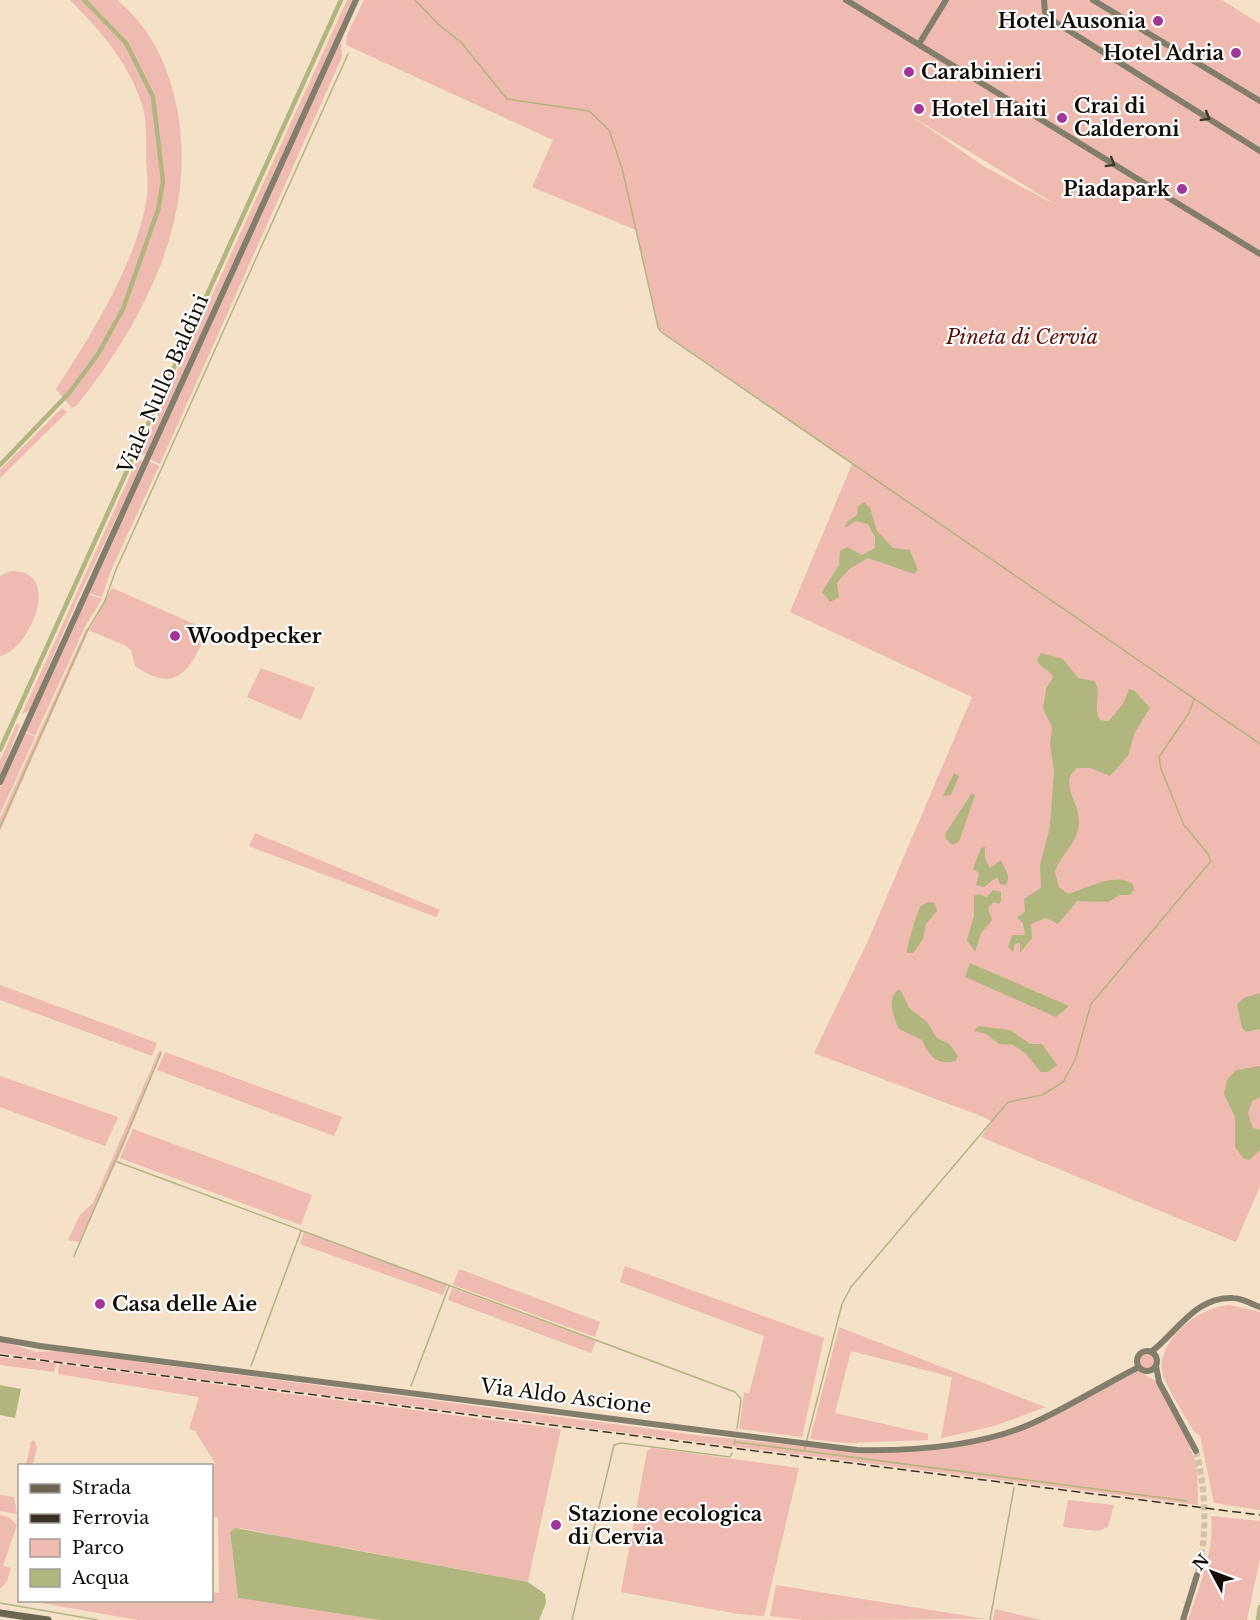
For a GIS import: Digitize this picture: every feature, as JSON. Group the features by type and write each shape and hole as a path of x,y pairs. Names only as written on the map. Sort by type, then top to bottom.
{"main road":[{"path":"1,1613 48,1620"}],"street":[{"name":"Viale Nullo Baldini","path":"0,782 356,0"},
{"path":"846,0 1260,254"},
{"path":"919,44 946,0"},
{"path":"1044,0 1044,12 1052,20 1260,151"},
{"path":"1094,0 1260,101"},
{"path":"1196,1451 1159,1382 1148,1371 1139,1367 1137,1360 1142,1352 1151,1352 1190,1314 1211,1301 1233,1298 1260,1307"},
{"path":"1148,1371 1157,1362 1172,1332"},
{"name":"Via Aldo Ascione","path":"0,1339 806,1444 888,1451 926,1448 993,1436 1032,1424 1139,1367"},
{"path":"1151,1352 1157,1362 1159,1382"},
{"name":"Via Aldo Ascione","path":"1117,1378 1137,1360"},
{"path":"1184,1620 1197,1575"}],"green space":[{"path":"70,0 117,0 138,20 165,67 174,95 181,137 181,179 174,220 162,260 146,299 125,336 102,372 77,405 72,408 56,389 98,321 123,271 142,221 148,186 144,111 137,90 122,61 92,23"},
{"path":"347,0 353,0 146,454 139,455"},
{"path":"358,0 341,42 342,57 160,464 149,459"},
{"name":"Pineta di Cervia","path":"364,0 1222,0 1260,24 1260,1186 1236,1242 981,1137 992,1122 986,1118 814,1053 867,943 972,697 790,612 852,464 662,332 658,326 636,230 532,187 553,140 346,45 347,35","holes":["908,114 1052,202 985,167"]},
{"path":"62,408 67,412 0,478 0,470"},
{"path":"138,458 143,462 79,596 30,710 22,714"},
{"path":"148,461 159,466 110,573 102,597 88,593"},
{"path":"10,571 27,574 36,583 39,596 36,611 22,640 11,651 0,656 0,576"},
{"path":"112,588 208,630 202,644 189,666 181,674 173,678 162,678 150,675 135,666 131,650 126,646 89,630 0,831 0,819 86,629 90,629"},
{"path":"88,594 102,599 85,627 35,736 26,731"},
{"path":"261,668 315,688 301,720 247,697"},
{"path":"17,723 20,725 0,776 0,761"},
{"path":"25,733 35,737 0,814 0,788"},
{"path":"255,833 440,910 436,917 249,846"},
{"path":"0,985 157,1043 152,1056 0,1000"},
{"path":"162,1050 123,1147 80,1242 68,1240 80,1215 93,1203 159,1051"},
{"path":"165,1052 342,1117 334,1136 157,1070"},
{"path":"0,1076 118,1117 105,1146 0,1107"},
{"path":"133,1129 312,1195 301,1225 120,1158"},
{"path":"304,1232 447,1285 443,1295 300,1244"},
{"path":"625,1266 824,1338 802,1437 739,1429 744,1392 749,1394 764,1336 620,1282"},
{"path":"459,1269 600,1322 595,1337 453,1285"},
{"path":"452,1288 596,1341 591,1353 448,1300"},
{"path":"1230,1305 1260,1312 1260,1510 1214,1503 1200,1436 1193,1430 1162,1371 1167,1347 1183,1326 1206,1312"},
{"path":"839,1327 1046,1407 994,1426 941,1438 952,1377 851,1351 835,1413 928,1434 928,1440 845,1443 810,1439"},
{"path":"0,1341 37,1352 56,1351 704,1436 871,1453 940,1449 1019,1430 1138,1371 1156,1381 1186,1436 1197,1466 1198,1505 56,1361 0,1353"},
{"path":"1147,1353 1153,1355 1155,1361 1153,1367 1147,1369 1141,1367 1139,1361 1141,1355"},
{"path":"0,1357 56,1363 54,1372 0,1365"},
{"path":"59,1364 561,1429 528,1582 341,1547 329,1547 241,1528 230,1532 238,1598 380,1620 138,1620 36,1602 213,1602 213,1592 219,1593 218,1518 213,1516 215,1463 195,1431 189,1429 199,1397 58,1374"},
{"path":"34,1440 37,1447 33,1464 26,1464 31,1442"},
{"path":"652,1448 799,1468 764,1616 738,1614 621,1592 647,1451"},
{"path":"0,1495 14,1497 17,1514 0,1511"},
{"path":"1068,1500 1114,1505 1108,1527 1098,1531 1063,1527"},
{"path":"0,1515 10,1518 17,1525 3,1566 11,1568 7,1581 0,1589"},
{"path":"1211,1516 1260,1521 1260,1558 1247,1620 1188,1620 1208,1556 1212,1529"},
{"path":"776,1585 986,1619 803,1620 770,1616"},
{"path":"995,1609 1041,1620 993,1620"}],"water":[{"path":"864,502 870,508 877,531 893,548 910,550 918,570 914,574 868,558 849,569 837,583 839,597 830,602 822,592 839,565 840,551 847,547 862,555 875,548 875,537 868,524 856,521 845,528 847,522 857,515 858,506"},
{"path":"1041,653 1063,659 1078,678 1094,681 1098,690 1097,711 1100,720 1109,721 1123,704 1129,689 1134,690 1150,708 1134,734 1128,756 1110,776 1090,768 1077,768 1072,774 1069,780 1078,815 1078,830 1055,872 1059,887 1068,894 1110,880 1127,881 1133,885 1134,890 1129,895 1120,895 1108,902 1077,901 1058,924 1046,918 1031,924 1032,938 1020,953 1020,943 1015,944 1013,952 1008,947 1012,935 1025,935 1023,923 1017,917 1025,912 1024,899 1041,888 1040,865 1050,827 1054,771 1050,744 1052,727 1043,709 1046,689 1053,677 1038,663 1037,660"},
{"path":"954,773 959,776 951,795 943,796"},
{"path":"972,793 975,795 959,842 952,845 946,839 945,834"},
{"path":"985,847 985,858 990,868 1001,860 1008,875 1006,885 1000,884 997,877 984,887 976,885 979,873 973,869 981,848"},
{"path":"993,890 1001,892 1001,901 999,904 994,902 988,908 992,920 981,933 975,952 967,940 974,916 974,896 979,894 987,897"},
{"path":"928,902 935,903 937,911 926,924 923,939 913,953 907,953 919,910"},
{"path":"970,963 1069,1006 1056,1017 965,977"},
{"path":"898,990 901,991 909,1008 927,1022 936,1037 949,1044 958,1056 956,1061 939,1061 931,1055 922,1040 899,1029 892,1004 894,994"},
{"path":"1260,993 1260,1029 1246,1032 1242,1028 1237,1004 1244,998"},
{"path":"978,1026 1010,1030 1030,1044 1042,1044 1057,1065 1048,1072 1041,1072 1026,1054 1013,1045 999,1044 986,1034 974,1031"},
{"path":"1260,1066 1260,1097 1252,1101 1248,1113 1253,1128 1260,1130 1260,1150 1249,1160 1243,1158 1235,1147 1235,1117 1224,1094 1227,1080 1236,1070"},
{"path":"0,1385 21,1389 15,1418 0,1415"},
{"path":"235,1528 528,1582 545,1594 546,1603 539,1620 380,1620 238,1598 230,1532"}],"waterway":[{"path":"0,465 70,392 98,354 123,309 158,210 163,181 153,97 126,43 84,0"},
{"path":"0,750 341,0"},
{"path":"415,0 439,25 461,42 507,99 589,111 609,130 622,168 661,332 1260,744"},
{"path":"0,827 87,631 105,601 115,572 348,54"},
{"path":"806,1443 842,1304 851,1287 1008,1102 1042,1095 1063,1082 1075,1060 1091,1004 1211,861 1208,854 1184,825 1161,769 1159,757 1189,713 1194,699"},
{"path":"116,1160 161,1053"},
{"path":"74,1256 115,1161 735,1392 741,1399 737,1429"},
{"path":"251,1366 301,1231"},
{"path":"411,1386 449,1286"},
{"path":"734,1444 735,1440"},
{"path":"735,1442 804,1451 805,1447"},
{"path":"572,1620 614,1445 621,1443 730,1457 732,1453"},
{"path":"805,1451 1187,1501"},
{"path":"990,1620 1014,1488"},
{"path":"0,1603 98,1620"},
{"path":"1258,1620 1260,1607"}],"tunnel":[{"path":"1196,1451 1204,1497 1203,1545 1197,1575"}],"railway":[{"path":"0,1355 1260,1515"}],"place":[{"name":"Hotel Ausonia","path":"1158,21"},
{"name":"Hotel Adria","path":"1236,53"},
{"name":"Carabinieri","path":"909,72"},
{"name":"Hotel Haiti","path":"919,109"},
{"name":"Crai di Calderoni","path":"1062,118"},
{"name":"Piadapark","path":"1182,189"},
{"name":"Woodpecker","path":"175,636"},
{"name":"Casa delle Aie","path":"100,1304"},
{"name":"Stazione ecologica di Cervia","path":"556,1525"}]}
